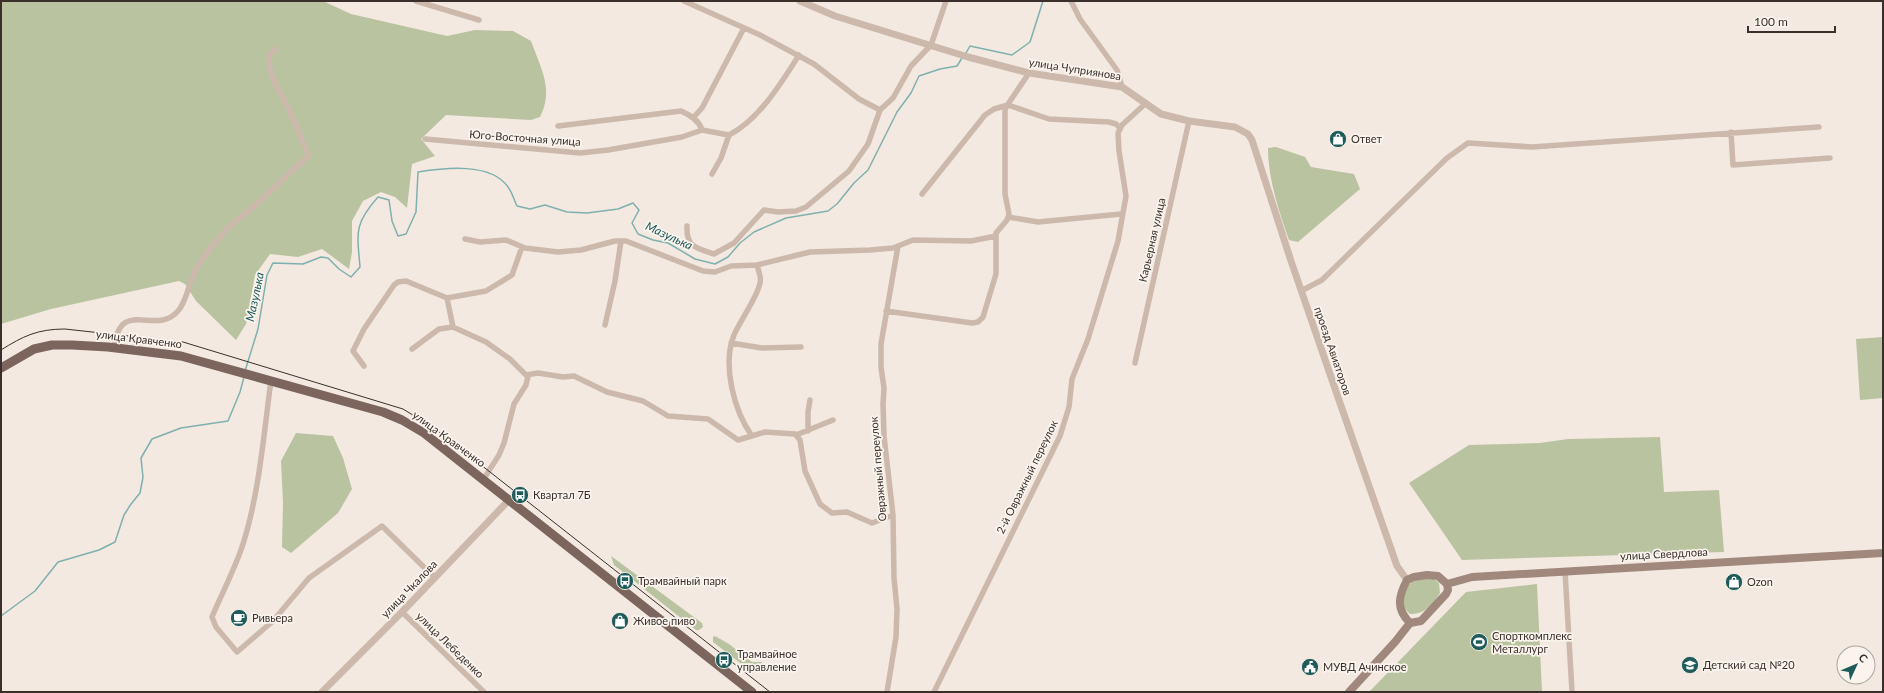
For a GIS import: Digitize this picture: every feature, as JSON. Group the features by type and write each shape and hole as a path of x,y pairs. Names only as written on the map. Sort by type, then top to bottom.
{"main road":[{"name":"улица Кравченко","path":"1,368 34,349 52,345 114,348 181,356 258,376 382,412 402,420 424,434 509,500 752,692"},
{"name":"улица Свердлова","path":"1447,584 1472,577 1883,553"},
{"path":"1349,692 1395,642 1410,623 1421,621 1446,594 1448,590 1447,584 1438,576 1414,577 1407,580 1401,591 1400,609 1403,616 1410,623"}],"street":[{"path":"416,1 479,20"},
{"path":"684,1 799,55 832,76 864,103 880,110"},
{"path":"800,1 835,16 931,46"},
{"path":"687,226 686,237 694,247 714,254 734,243 764,210 778,212 796,211 806,207 836,183 849,171 861,155 880,110 893,98 912,66 931,46 946,1"},
{"path":"1071,1 1080,19 1117,70 1122,86"},
{"path":"693,118 702,108 744,28"},
{"name":"улица Чуприянова","path":"931,46 1030,73 1122,86 1145,104 1161,114 1189,121 1242,130"},
{"path":"114,348 118,330 125,323 140,319 166,320 178,311 182,305 191,277 203,258 219,238 233,223 309,156 287,106 276,88 271,70 270,55 276,49"},
{"path":"558,126 681,111 693,118 701,126 702,130 729,135 745,126 760,109 784,78 799,55"},
{"path":"886,311 972,323 981,320 985,313 996,274 997,232 1008,217 1005,194 1005,111 1030,73"},
{"path":"922,194 985,114 994,109 1008,105 1049,119 1109,122 1116,124 1120,128 1145,104"},
{"name":"Карьерная улица","path":"1135,363 1189,121"},
{"path":"1301,291 1322,280 1447,158 1468,143 1532,147 1819,127"},
{"name":"2-й Овражный переулок","path":"934,692 1060,436 1069,407 1072,379 1088,339 1100,295 1116,248 1121,214 1124,208 1126,190 1118,144 1120,128"},
{"name":"Юго-Восточная улица","path":"426,139 580,153 682,138 702,130"},
{"name":"проезд Авиаторов","path":"1242,130 1252,140 1301,291 1395,559 1407,580"},
{"path":"1731,132 1733,165 1830,158"},
{"path":"712,174 721,158 729,135"},
{"path":"1008,217 1038,222 1121,214"},
{"path":"465,239 480,242 506,240 522,248 570,251 621,241 660,253 703,271 715,272 731,266 757,265 810,252 870,250 898,246 913,240 970,241 996,236"},
{"path":"605,325 615,281 621,241"},
{"name":"Овражный переулок","path":"887,692 897,619 893,515 884,436 884,388 881,367 881,344 898,246"},
{"path":"364,366 353,351 364,329 394,284 406,281 447,298 486,291 509,277 514,272 522,248"},
{"path":"752,436 739,415 728,366 732,342 761,282 757,265"},
{"path":"447,298 453,327"},
{"path":"412,349 440,329 453,327 486,342 510,359 528,376"},
{"path":"732,342 762,348 801,347"},
{"path":"528,376 538,373 563,377 574,376 607,392 643,401 668,416 708,419 738,440 770,432 796,434 808,431 833,420"},
{"path":"483,480 499,455 504,443 514,404 526,385 528,376"},
{"path":"271,380 264,436 252,505 243,544 212,617 216,627 237,652 273,621 309,578 382,526 435,578"},
{"path":"808,431 808,412 810,400"},
{"path":"796,434 800,440 805,471 817,500 825,508 835,513 847,512 872,523 893,515"},
{"name":"улица Чкалова","path":"322,692 402,612 509,500"},
{"path":"1565,571 1572,692"},
{"name":"улица Лебеденко","path":"402,612 484,692"}],"green space":[{"path":"1,1 323,1 351,14 447,36 475,30 513,31 531,41 542,70 546,88 546,97 540,117 531,120 446,115 421,139 435,156 412,164 407,208 395,197 381,192 363,201 352,221 352,252 349,269 322,249 298,257 270,254 255,275 246,324 236,340 196,301 185,284 179,281 51,309 1,324"},
{"path":"1276,147 1305,157 1311,167 1354,174 1360,189 1298,242 1289,240 1272,183 1268,160 1268,148"},
{"path":"1883,337 1883,398 1860,400 1856,339"},
{"path":"296,433 333,436 343,458 352,489 338,513 291,553 282,547 283,503 281,461"},
{"path":"1660,437 1664,492 1719,490 1724,552 1462,560 1409,483 1469,445 1540,443 1568,439"},
{"path":"611,556 702,623 703,627 696,630 614,565"},
{"path":"1434,579 1439,583 1440,593 1431,605 1424,611 1410,614 1403,607 1406,590 1411,583"},
{"name":"Спорткомплекс Металлург","path":"1537,584 1542,692 1369,692 1466,592"},
{"path":"715,636 729,644 752,662 762,662 762,666 752,671 748,669 713,642 713,637"}],"waterway":[{"name":"Мазулька","path":"966,53 970,46 1012,55 1030,42 1043,1"},
{"name":"Мазулька","path":"245,371 258,329 267,275 273,263 303,264 321,257 328,258 339,269 351,277 360,267 358,237 361,222 370,206 378,197 389,200 392,221 398,236 406,234 416,212 418,172 453,168 479,170 500,179 508,187 517,206 530,209 545,205 567,212 587,213 618,209 633,203 639,210 632,223 638,234 653,240 668,243 695,259 715,264 728,257 740,243 754,232 786,218 828,211 837,204 854,183 868,170 897,112 911,93 919,76 940,69 957,66 962,58"},
{"name":"Мазулька","path":"1,616 35,591 58,562 99,550 115,542 124,515 140,493 143,477 141,458 152,439 181,428 228,421 240,392 244,377"}],"tram line":[{"path":"1,350 31,334 55,329 183,342 403,409 434,428 770,692"}],"place":[{"name":"Ответ","path":"1338,139"},
{"name":"Квартал 7Б","path":"520,495"},
{"name":"Трамвайный парк","path":"625,581"},
{"name":"Ozon","path":"1734,582"},
{"name":"Ривьера","path":"239,618"},
{"name":"Живое пиво","path":"620,621"},
{"name":"Спорткомплекс Металлург","path":"1479,642"},
{"name":"Трамвайное управление","path":"724,660"},
{"name":"Детский сад №20","path":"1690,665"},
{"name":"МУВД Ачинское","path":"1310,667"}]}
